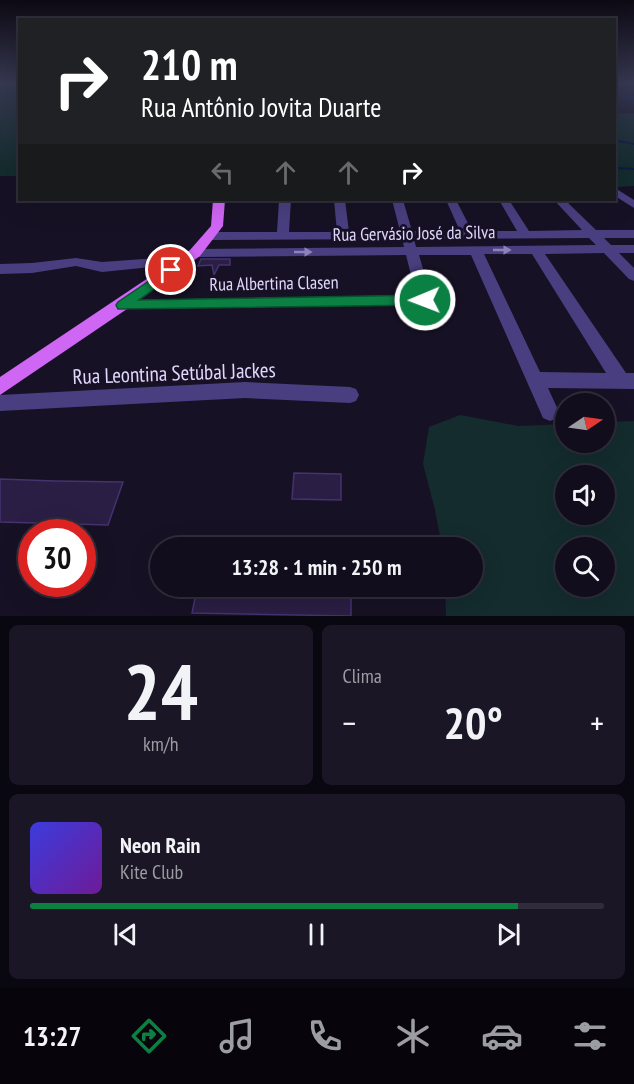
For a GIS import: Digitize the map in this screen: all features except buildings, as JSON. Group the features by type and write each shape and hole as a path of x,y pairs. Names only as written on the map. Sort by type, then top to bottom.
{"main road":[{"path":"0,387 123,305 191,256 211,236 218,222 219,201"}],"street":[{"path":"616,191 634,191"},
{"path":"616,192 634,205"},
{"path":"283,236 285,201"},
{"path":"339,201 343,235"},
{"path":"397,201 411,251"},
{"path":"451,201 468,235"},
{"path":"505,201 526,234"},
{"path":"560,201 599,234"},
{"path":"571,201 614,249 634,276"},
{"name":"Rua Gervásio José da Silva","path":"211,236 634,234"},
{"path":"614,249 634,263"},
{"name":"Rua Gervásio José da Silva","path":"0,269 32,268 76,262 102,267 191,256 634,249"},
{"path":"475,250 550,412"},
{"path":"536,250 628,381"},
{"name":"Rua Albertina Clasen","path":"123,305 425,300 411,251"},
{"path":"535,380 628,381"},
{"name":"Rua Leontina Setúbal Jackes","path":"0,403 245,390 350,395"}],"green space":[{"path":"0,112 18,112 18,176 0,176"},
{"path":"634,113 634,186 616,187 616,114"},
{"path":"460,415 518,426 555,424 555,453 615,453 615,422 634,421 634,616 446,616 445,597 483,597 483,537 440,537 423,464 429,427"}],"waterway":[{"path":"616,140 622,142"},
{"path":"616,140 634,144"},
{"path":"616,168 634,169"}],"route":[{"path":"171,270 123,305 425,300"}]}
